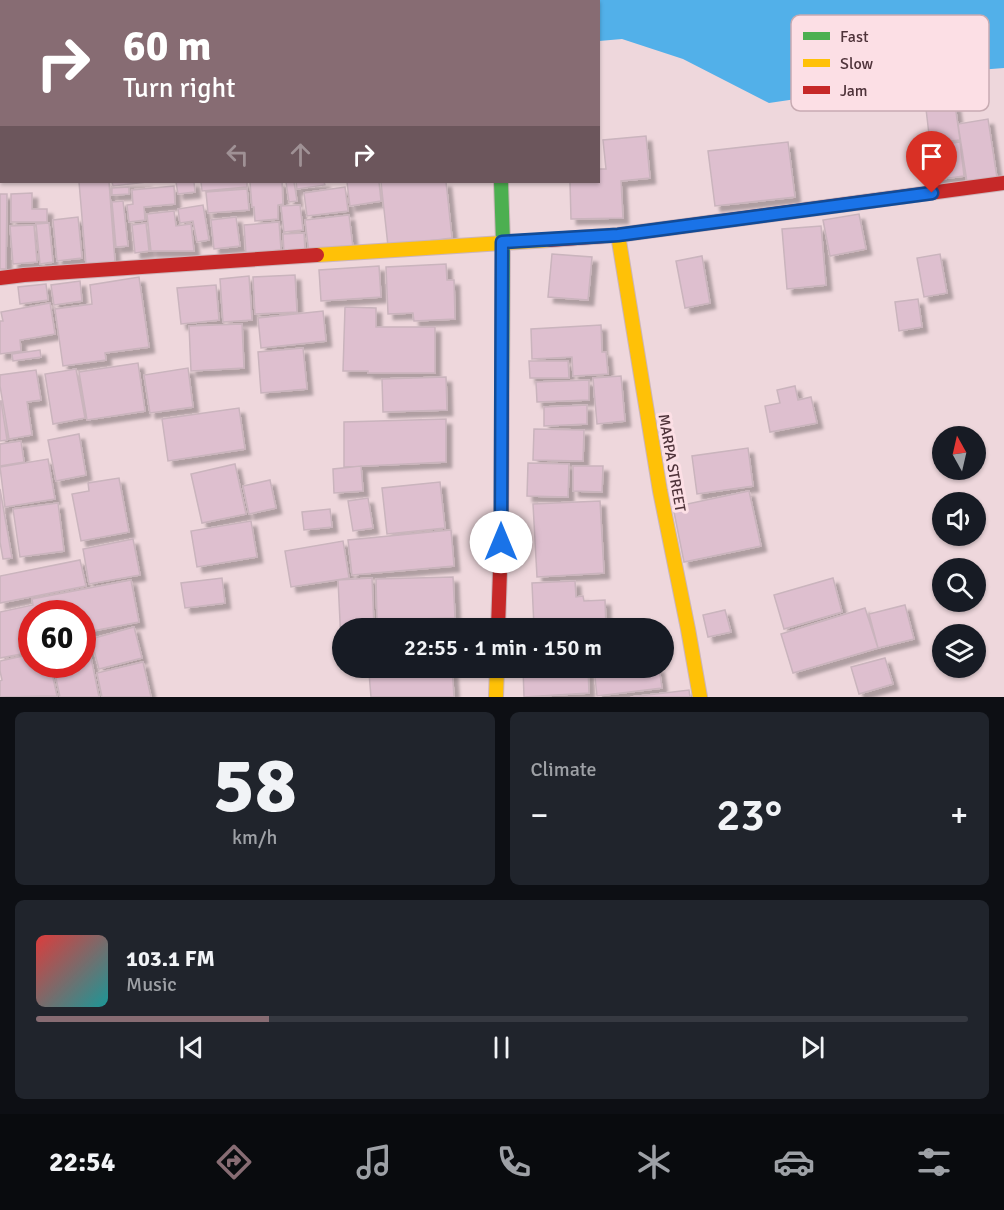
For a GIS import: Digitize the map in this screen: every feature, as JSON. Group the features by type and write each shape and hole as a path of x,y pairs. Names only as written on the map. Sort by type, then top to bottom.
{"street":[{"path":"498,618 501,530 501,183"},
{"path":"0,278 24,274 618,235 1004,183"},
{"name":"MARPA STREET","path":"618,235 660,491 700,697"},
{"path":"496,697 497,678"}],"water":[{"path":"600,0 1004,0 1004,68 989,69 989,15 791,15 791,100 769,103 683,59 622,39 600,41"}],"building":[{"path":"926,111 956,111 960,140 930,143"},
{"path":"988,119 997,178 967,182 958,124"},
{"path":"646,136 650,178 621,181 623,218 571,219 570,183 600,183 600,169 606,169 603,140"},
{"path":"788,142 795,197 715,206 708,151"},
{"path":"960,142 964,176 934,180 929,146"},
{"path":"79,183 109,183 115,262 86,264"},
{"path":"112,183 138,183 113,186"},
{"path":"176,183 194,183 195,192 178,194"},
{"path":"201,183 247,183 247,187 202,191"},
{"path":"250,183 282,183 283,204 278,205 278,219 255,221 254,207 252,207"},
{"path":"286,183 294,183 297,201 289,202"},
{"path":"296,183 324,183 325,185 297,189"},
{"path":"347,183 379,183 381,201 350,206"},
{"path":"381,183 446,183 452,238 388,246"},
{"path":"174,186 175,204 144,207 145,220 129,222 127,205 133,204 132,190"},
{"path":"129,187 129,194 112,195 112,188"},
{"path":"345,187 348,211 307,216 304,193"},
{"path":"247,189 249,210 208,213 206,192"},
{"path":"32,193 32,209 47,209 47,222 11,222 11,194"},
{"path":"0,194 7,194 6,269 0,269"},
{"path":"123,201 128,246 116,247 112,202"},
{"path":"203,205 209,240 197,242 193,221 180,223 178,209"},
{"path":"300,205 303,230 284,232 281,206"},
{"path":"174,211 176,226 191,224 194,251 151,251 147,214"},
{"path":"859,214 866,249 830,256 823,220"},
{"path":"349,215 353,248 309,253 305,220"},
{"path":"78,217 82,258 57,261 53,220"},
{"path":"236,217 240,246 214,249 211,220"},
{"path":"279,222 281,250 246,254 244,225"},
{"path":"49,223 53,262 40,264 36,224"},
{"path":"146,223 149,251 135,253 132,225"},
{"path":"34,225 37,262 13,264 10,226"},
{"path":"821,226 826,285 787,289 782,229"},
{"path":"304,233 305,251 284,252 283,234"},
{"path":"552,254 592,257 588,300 548,297"},
{"path":"940,254 947,293 924,297 917,258"},
{"path":"702,256 710,303 685,308 676,261"},
{"path":"446,264 447,280 454,280 455,319 414,321 413,313 388,314 386,267"},
{"path":"379,266 381,297 321,301 319,270"},
{"path":"295,275 297,312 255,314 253,277"},
{"path":"249,276 252,320 223,322 220,279"},
{"path":"139,277 149,347 105,353 106,360 63,366 55,309 92,304 90,285"},
{"path":"80,281 82,301 54,305 51,285"},
{"path":"46,284 48,300 20,304 18,287"},
{"path":"216,285 219,320 181,324 177,288"},
{"path":"918,299 922,327 899,331 895,302"},
{"path":"50,303 55,334 20,340 21,351 0,354 0,321 3,321 1,312"},
{"path":"345,307 376,308 376,327 435,327 435,373 343,371"},
{"path":"323,311 326,341 261,348 258,318"},
{"path":"242,324 244,368 191,371 189,326"},
{"path":"601,325 602,352 606,352 608,374 573,376 572,357 532,359 531,329"},
{"path":"303,348 307,389 261,393 258,352"},
{"path":"40,350 41,357 13,361 12,354"},
{"path":"529,361 568,361 569,378 530,378"},
{"path":"138,363 145,411 87,420 79,372"},
{"path":"188,368 193,407 150,413 144,375"},
{"path":"76,369 85,418 53,424 45,374"},
{"path":"36,370 41,400 27,402 32,435 9,439 0,375"},
{"path":"621,376 625,421 597,424 593,378"},
{"path":"446,377 447,410 383,412 382,379"},
{"path":"589,380 589,400 537,402 536,382"},
{"path":"795,386 798,400 811,397 817,423 770,432 765,406 780,403 777,390"},
{"path":"0,401 7,440 0,441"},
{"path":"587,405 587,424 544,426 544,407"},
{"path":"239,408 245,449 168,461 162,419"},
{"path":"446,419 446,462 344,467 344,422"},
{"path":"534,429 584,430 583,461 533,460"},
{"path":"79,434 86,475 56,481 48,440"},
{"path":"21,441 24,462 0,466 0,444"},
{"path":"748,448 753,486 697,494 692,456"},
{"path":"48,459 55,499 5,507 0,467"},
{"path":"528,463 569,464 568,497 527,496"},
{"path":"235,464 246,514 202,523 191,474"},
{"path":"361,466 363,491 334,493 333,469"},
{"path":"573,466 603,466 602,492 573,491"},
{"path":"119,478 129,532 81,541 72,494 89,491 88,483"},
{"path":"270,480 276,508 249,514 243,486"},
{"path":"440,482 445,528 387,534 382,488"},
{"path":"0,489 12,558 3,559 0,542"},
{"path":"749,491 761,546 684,562 673,507"},
{"path":"368,498 373,528 353,531 348,501"},
{"path":"600,501 604,573 537,577 533,504"},
{"path":"58,503 64,551 20,557 13,509"},
{"path":"330,509 332,527 304,530 302,512"},
{"path":"251,521 257,557 197,567 191,531"},
{"path":"451,530 454,566 352,575 348,540"},
{"path":"133,539 140,575 89,584 83,549"},
{"path":"343,541 349,578 291,587 285,551"},
{"path":"80,560 86,586 0,603 0,576"},
{"path":"453,577 455,618 377,618 376,579"},
{"path":"222,578 225,603 185,608 181,583"},
{"path":"372,578 374,618 340,618 338,580"},
{"path":"833,578 842,612 784,629 774,595"},
{"path":"131,580 139,622 96,630 96,600 32,599"},
{"path":"575,581 576,597 583,596 584,601 605,600 606,618 534,618 532,583"},
{"path":"905,605 914,639 878,648 869,614"},
{"path":"18,608 18,655 0,658 0,612"},
{"path":"865,608 878,648 793,673 781,634"},
{"path":"725,610 731,632 708,637 703,615"},
{"path":"134,627 142,658 99,669 96,658 96,638"},
{"path":"18,657 18,678 53,678 57,696 0,697 0,681 2,680 0,661"},
{"path":"885,658 893,684 859,694 851,667"},
{"path":"143,662 151,697 102,697 97,673"},
{"path":"56,678 95,678 99,697 60,697"},
{"path":"369,678 453,678 454,697 371,697"},
{"path":"523,678 588,678 589,693 524,697"},
{"path":"595,678 660,678 662,688 597,696"},
{"path":"689,690 690,697 631,697"}],"traffic: fast":[{"path":"501,183 502,394"}],"traffic: slow":[{"path":"618,235 660,491 700,697"},
{"path":"317,255 550,240"},
{"path":"496,697 497,678"}],"traffic: jam":[{"path":"550,240 618,235 1004,183"},
{"path":"0,278 317,255"},
{"path":"498,618 502,394"}],"route":[{"path":"501,542 502,242 618,235 932,193"}]}
